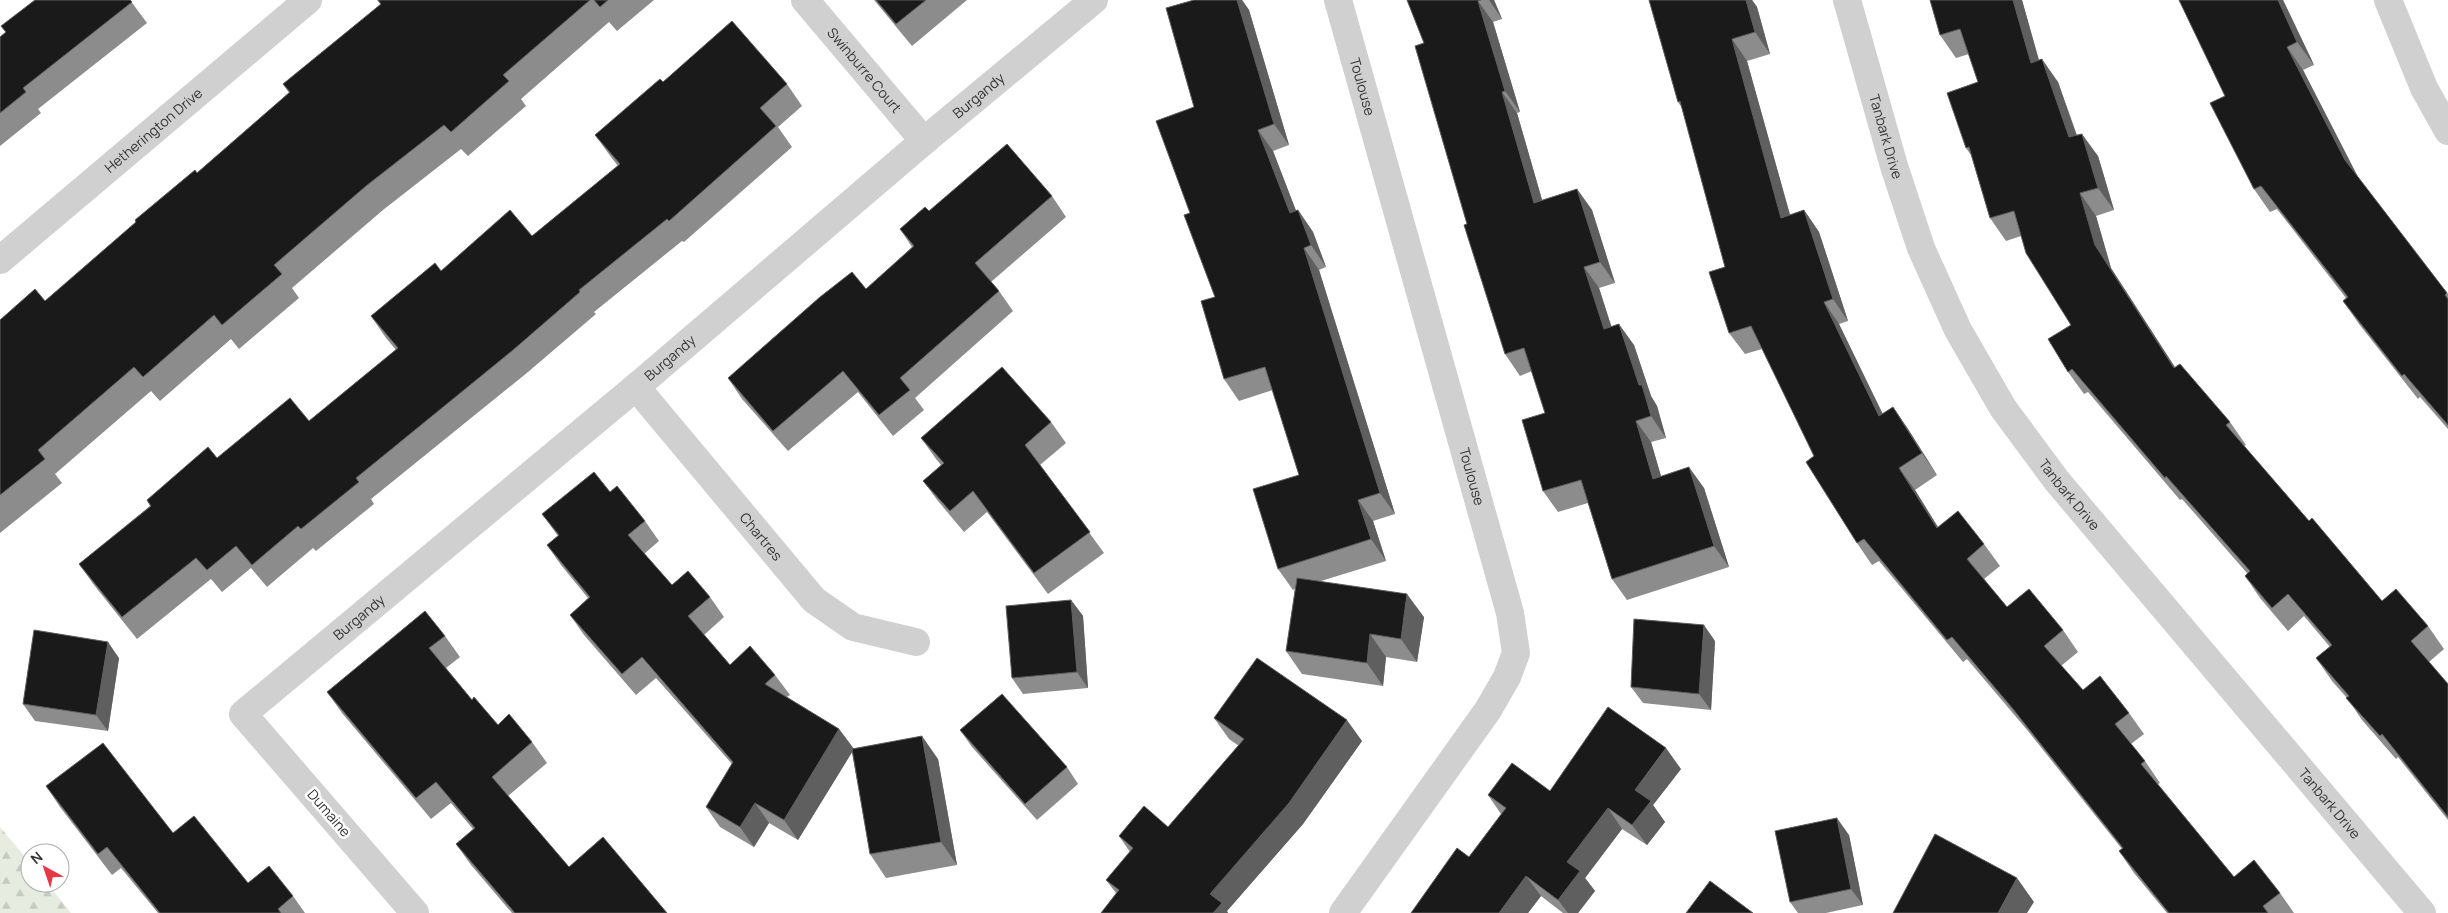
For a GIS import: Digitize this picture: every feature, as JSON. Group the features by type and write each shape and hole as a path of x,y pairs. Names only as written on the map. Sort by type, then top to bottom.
{"street":[{"name":"Hetherington Drive","path":"0,260 308,0"},
{"name":"Swinburre Court","path":"805,0 924,141"},
{"name":"Burgandy","path":"244,714 636,387 924,141 1094,0"},
{"name":"Toulouse","path":"1338,0 1510,613 1516,653 1507,677 1488,710 1343,913"},
{"name":"Tanbark Drive","path":"1848,0 1894,166 1921,248 1958,330 2003,408 2057,481 2422,913"},
{"path":"2388,0 2424,88 2448,131"},
{"name":"Chartres","path":"636,387 814,600 853,627 916,642"},
{"name":"Dumaine","path":"244,714 415,913"}],"green space":[{"path":"0,827 20,851 20,893 55,893 71,913 0,913"}],"building":[{"path":"35,0 130,0 132,2 23,88 26,92 0,113 0,37 6,32 1,26"},
{"path":"378,0 590,0 503,75 509,81 451,132 444,125 366,186 274,265 282,274 222,325 214,315 143,377 134,367 38,450 45,459 0,495 0,320 35,289 45,301 136,222 135,220 195,170 197,173 290,92 283,84 381,4"},
{"path":"594,0 608,0 600,7"},
{"path":"876,0 926,0 896,24"},
{"path":"1194,0 1237,0 1274,124 1258,130 1290,213 1298,210 1311,245 1304,248 1380,493 1358,500 1371,539 1278,569 1253,489 1299,475 1265,367 1224,379 1201,301 1215,297 1184,215 1190,213 1156,121 1194,107 1166,8"},
{"path":"1407,0 1481,0 1478,1 1505,91 1502,92 1534,203 1577,189 1600,262 1584,267 1604,329 1619,324 1639,385 1642,385 1651,416 1636,421 1653,479 1689,467 1714,546 1612,579 1581,480 1543,491 1522,420 1545,413 1524,348 1505,354 1464,225 1467,224 1415,46 1424,43"},
{"path":"1649,0 1746,0 1755,32 1732,39 1781,218 1804,210 1833,299 1824,302 1879,416 1893,407 1922,453 1899,468 1937,528 1958,511 1984,544 1967,559 2007,607 2029,589 2063,630 2044,646 2083,690 2100,676 2129,713 2115,724 2145,761 2141,764 2234,877 2254,860 2280,893 2263,906 2268,913 2169,913 2119,851 2123,848 2013,709 1952,637 1947,640 1864,539 1857,543 1806,462 1814,456 1751,326 1729,333 1709,272 1725,267 1680,101 1678,102"},
{"path":"1930,0 2013,0 2031,63 2042,59 2069,137 2082,134 2098,188 2080,193 2095,245 2174,368 2180,364 2230,422 2226,425 2309,521 2312,518 2382,601 2396,589 2428,626 2411,641 2448,684 2448,817 2382,734 2380,736 2346,698 2349,696 2316,658 2332,645 2288,594 2272,608 2245,576 2250,571 2166,476 2165,478 2072,369 2068,372 2048,339 2071,325 2026,253 2014,211 1990,218 1969,147 1966,148 1947,93 1978,82 1960,29 1940,35"},
{"path":"2179,0 2278,0 2297,42 2287,47 2345,160 2447,293 2445,295 2448,299 2448,425 2404,374 2402,376 2343,301 2348,297 2261,186 2254,189 2210,103 2225,96"},
{"path":"732,21 787,84 760,108 776,126 669,221 667,219 579,290 580,292 513,350 356,478 359,482 301,529 298,526 252,565 236,546 207,570 196,558 122,617 79,564 151,506 147,500 208,447 217,458 290,398 309,421 398,348 371,316 435,263 441,271 510,210 532,236 620,164 595,135 660,79 663,82"},
{"path":"1007,144 1052,196 975,263 999,291 900,378 910,390 879,415 843,371 773,431 728,378 820,297 852,272 866,289 914,246 900,229 925,207 929,211"},
{"path":"1002,367 1051,422 1025,445 1090,532 1034,573 973,491 950,511 923,481 944,463 921,438"},
{"path":"594,472 610,492 617,486 645,521 628,535 672,585 688,571 710,597 688,616 730,665 750,646 775,675 765,684 839,729 784,820 755,803 740,827 706,807 733,762 642,657 622,674 570,615 590,597 547,545 559,535 542,514"},
{"path":"1297,578 1407,594 1401,639 1370,634 1367,663 1286,651"},
{"path":"1071,600 1077,672 1012,678 1006,606"},
{"path":"425,611 445,636 429,648 472,700 474,697 498,725 509,714 532,742 492,777 569,867 603,837 667,913 515,913 456,844 475,828 436,782 416,798 327,692"},
{"path":"1634,619 1704,625 1699,694 1631,687"},
{"path":"34,630 108,642 96,715 23,704"},
{"path":"1257,658 1347,720 1289,803 1210,894 1222,903 1213,913 1101,913 1119,890 1106,880 1133,848 1119,836 1144,806 1168,827 1244,739 1214,718"},
{"path":"1002,694 1067,767 1025,804 960,730"},
{"path":"1608,707 1666,748 1635,790 1651,801 1632,825 1608,808 1567,862 1580,871 1558,900 1526,876 1499,913 1411,913 1457,848 1469,857 1506,808 1488,795 1512,763 1550,791"},
{"path":"922,736 941,842 870,854 852,749"},
{"path":"103,743 173,833 194,816 248,883 269,866 293,896 278,909 281,913 160,913 107,847 98,854 46,786"},
{"path":"1837,818 1851,889 1790,902 1775,831"},
{"path":"1935,834 2017,878 1998,913 1893,913"},
{"path":"1710,881 1753,913 1686,913"}]}
